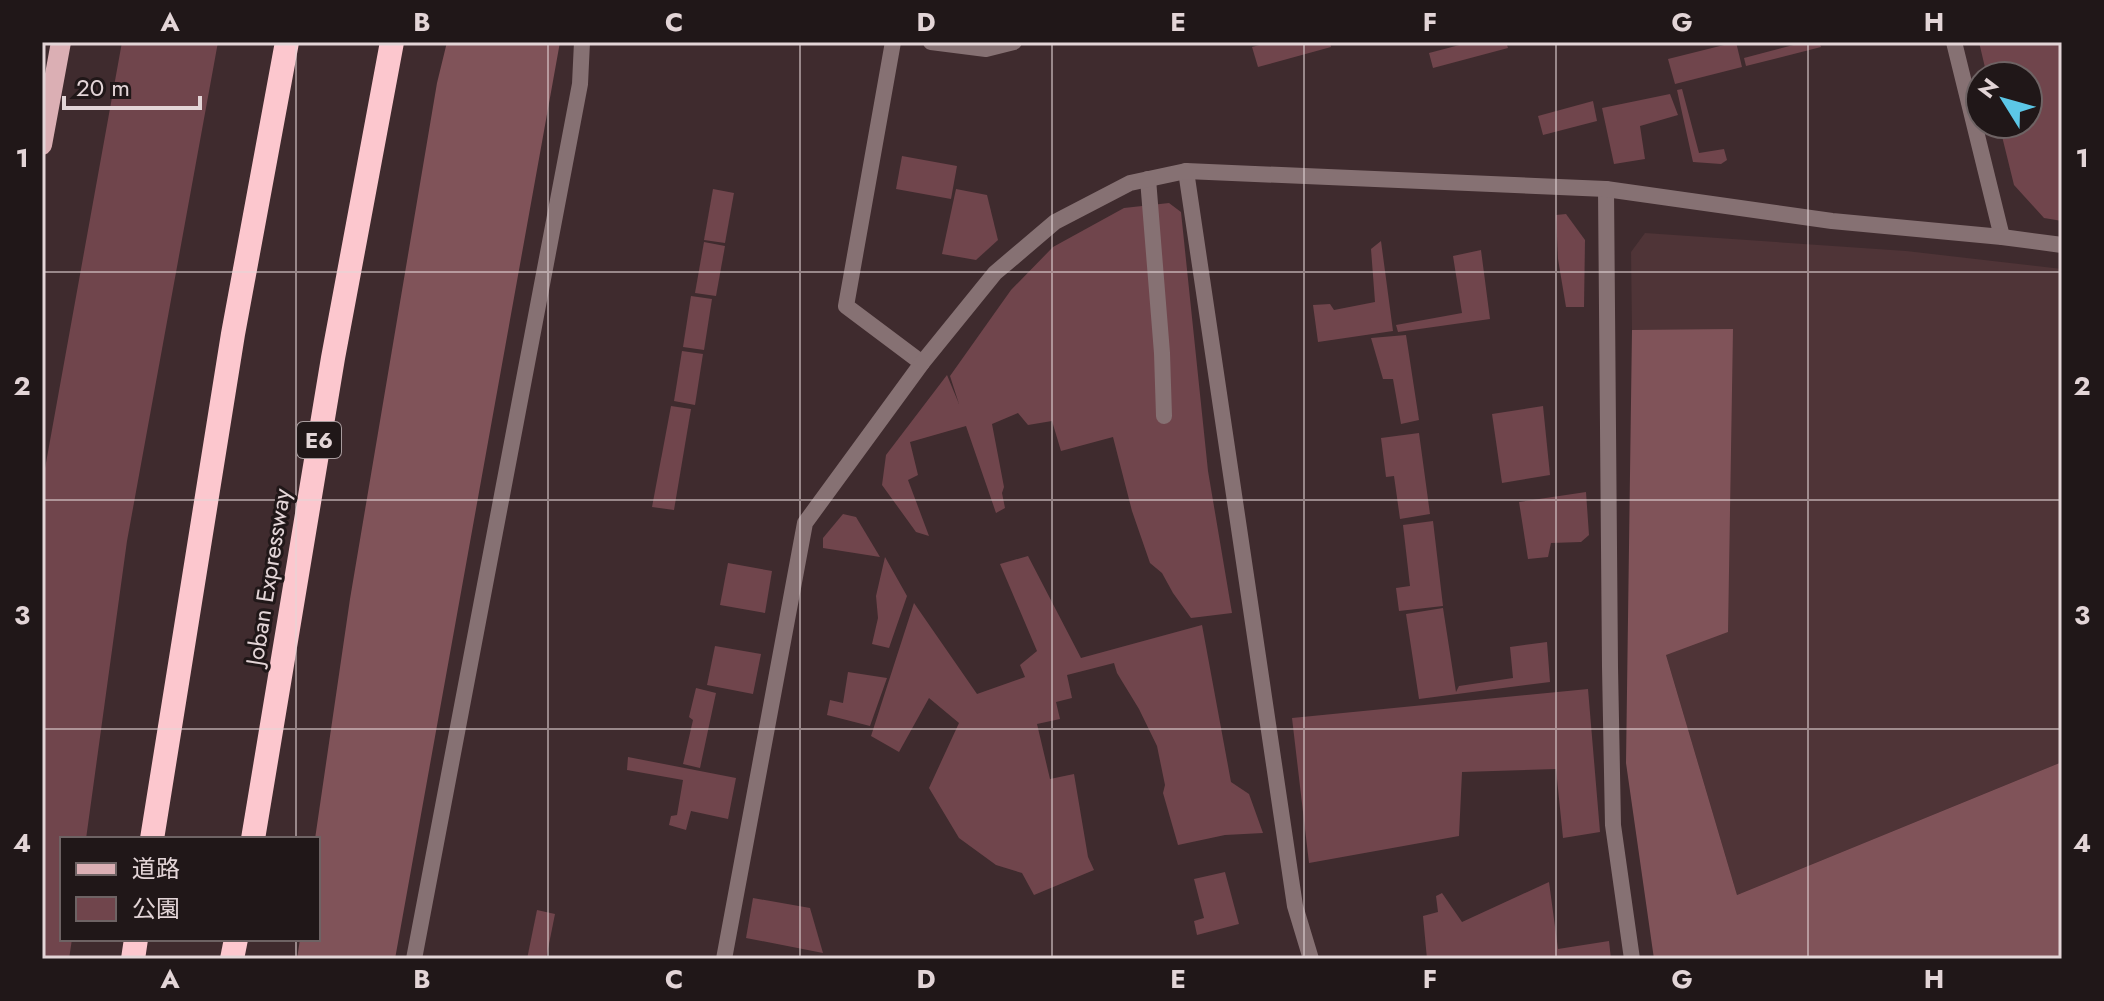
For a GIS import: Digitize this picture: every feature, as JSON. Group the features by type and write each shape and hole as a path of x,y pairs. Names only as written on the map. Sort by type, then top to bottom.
{"highway":[{"path":"152,837 233,334 287,42"},
{"name":"Joban Expressway","path":"253,837 333,358 392,42"}],"main road":[{"path":"42,145 61,42"}],"street":[{"path":"414,959 580,84 582,42"},
{"path":"893,42 846,306 922,363"},
{"path":"931,42 986,49 1014,42"},
{"path":"1954,42 2002,237"},
{"path":"724,959 805,523 922,363 995,273 1055,222 1130,183 1186,171 1606,189 1832,221 2062,245"},
{"path":"1186,171 1295,906 1311,959"},
{"path":"1148,179 1164,416"},
{"path":"1606,189 1613,825 1632,959"}],"shaded area":[{"path":"447,42 560,42 395,959 297,959 300,941 320,941 320,837 315,837 350,599 437,83"},
{"path":"1645,233 1906,251 2062,269 2062,762 1737,895 1666,655 1733,330 1632,330 1631,252"},
{"path":"1733,329 1728,632 1666,655 1737,895 2062,762 2062,959 1654,959 1626,763 1632,330"}],"green space":[{"path":"122,42 218,42 127,541 86,837 60,837 60,941 72,941 69,959 42,959 42,485"},
{"path":"1271,42 1330,42 1331,47 1258,67 1252,47"},
{"path":"1471,42 1506,42 1508,48 1433,68 1429,53"},
{"path":"1736,42 1742,67 1675,84 1668,59"},
{"path":"1805,42 1819,42 1821,47 1746,66 1744,58"},
{"path":"1979,42 2062,42 2062,221 2044,218 2014,185 2003,140 2044,140 2044,60 1983,60"},
{"path":"1682,89 1699,153 1724,149 1727,160 1721,164 1693,162 1677,90"},
{"path":"1670,94 1678,115 1640,126 1645,159 1614,164 1602,108"},
{"path":"1593,101 1597,121 1543,135 1538,116"},
{"path":"902,156 957,166 951,199 896,189"},
{"path":"713,189 734,193 725,243 704,240"},
{"path":"956,189 987,195 998,240 976,260 942,254"},
{"path":"1169,203 1181,212 1208,471 1232,613 1191,618 1162,573 1150,563 1132,511 1113,437 1061,451 1052,421 1028,425 1018,413 992,424 1005,508 996,513 966,426 910,442 918,475 908,480 929,536 916,532 882,485 886,455 947,375 959,404 950,376 1011,290 1053,247 1124,208"},
{"path":"1566,214 1585,240 1584,307 1566,307 1558,259 1556,215"},
{"path":"1381,241 1393,331 1318,342 1313,305 1330,304 1334,310 1375,302 1371,249"},
{"path":"704,242 725,246 716,296 695,293"},
{"path":"1481,250 1490,319 1398,332 1396,325 1462,313 1453,256"},
{"path":"691,296 712,299 704,350 683,347"},
{"path":"1406,335 1419,420 1401,424 1393,379 1383,379 1371,338"},
{"path":"682,351 703,354 695,405 674,401"},
{"path":"671,406 691,409 674,510 652,507"},
{"path":"1543,406 1550,475 1502,483 1492,414"},
{"path":"1419,433 1430,514 1400,519 1394,476 1386,477 1381,438"},
{"path":"1586,492 1589,535 1581,542 1551,543 1548,557 1528,559 1519,502"},
{"path":"843,514 856,517 880,557 823,548 823,538"},
{"path":"1433,521 1443,606 1399,611 1396,588 1410,586 1403,525"},
{"path":"1028,556 1081,658 1202,625 1231,782 1249,794 1263,833 1225,835 1178,845 1163,793 1165,785 1157,746 1114,663 1067,675 1072,698 1056,702 1060,719 1037,724 1050,779 1074,774 1088,857 1094,870 1034,895 1022,873 996,865 959,838 929,788 959,723 929,698 899,752 871,736 914,603 977,694 1025,677 1020,665 1037,651 1000,564"},
{"path":"885,557 907,596 889,648 872,644 878,618 876,596"},
{"path":"728,563 772,571 765,613 720,605"},
{"path":"1443,608 1456,692 1459,686 1513,678 1510,647 1547,642 1550,682 1419,699 1406,614"},
{"path":"715,646 761,654 753,694 707,685"},
{"path":"848,672 887,678 870,726 827,715 830,700 843,703"},
{"path":"696,688 716,693 700,768 683,764 693,720 689,717"},
{"path":"1588,689 1600,832 1563,838 1556,769 1462,772 1459,836 1309,863 1292,718"},
{"path":"628,757 736,778 728,819 691,811 686,830 669,825 671,816 677,815 683,780 627,770"},
{"path":"1225,872 1239,924 1197,935 1194,921 1204,918 1194,879"},
{"path":"1549,882 1558,949 1609,941 1611,959 1427,959 1423,916 1438,912 1436,896 1442,893 1462,922"},
{"path":"753,898 810,908 823,953 746,938"},
{"path":"537,910 555,914 546,959 527,959"}]}
